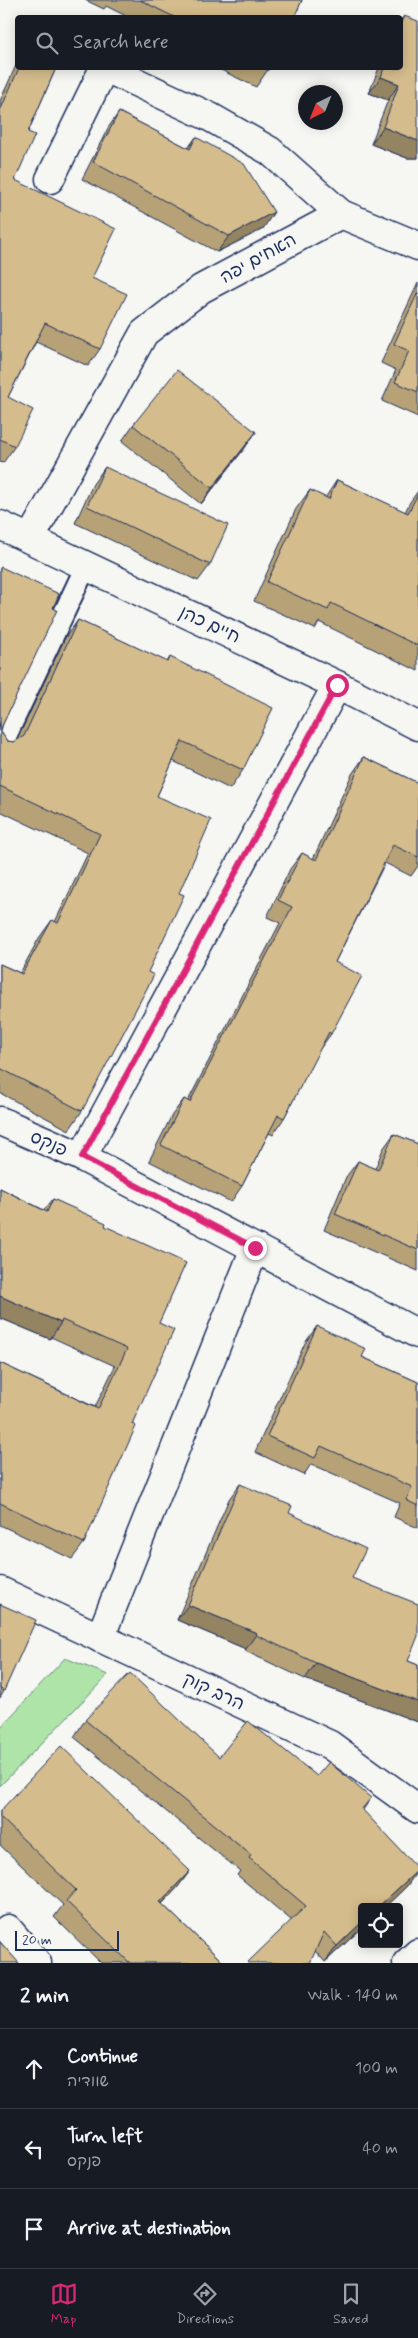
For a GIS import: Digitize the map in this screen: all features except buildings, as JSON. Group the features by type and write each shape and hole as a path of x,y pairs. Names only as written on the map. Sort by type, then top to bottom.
{"street":[{"path":"50,179 104,70"},
{"path":"109,70 210,117 270,151 341,214 418,246"},
{"name":"האחים יפה","path":"30,539 144,333 202,289 341,214"},
{"name":"חיים כהן","path":"0,525 337,685 418,726"},
{"path":"82,1157 337,685"},
{"name":"פנקס","path":"0,1121 82,1157 418,1334"},
{"path":"100,1638 255,1248"},
{"name":"הרב קוק","path":"0,1591 330,1745 418,1809"},
{"path":"8,1929 37,1963"},
{"path":"407,1963 418,1954"}],"lane":[{"path":"0,750 86,566"}],"green space":[{"path":"65,1658 108,1675 0,1786 0,1728"}],"route":[{"path":"255,1248 82,1157 337,685"}]}
